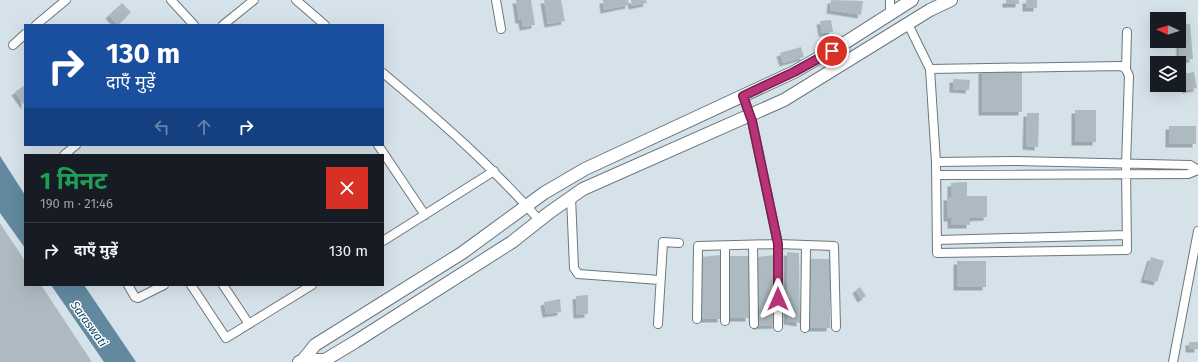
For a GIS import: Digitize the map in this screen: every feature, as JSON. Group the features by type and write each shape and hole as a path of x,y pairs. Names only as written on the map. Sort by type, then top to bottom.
{"street":[{"path":"37,24 66,0"},
{"path":"171,0 193,24"},
{"path":"224,24 254,0"},
{"path":"296,0 324,24"},
{"path":"496,0 501,29"},
{"path":"890,0 890,14"},
{"path":"301,361 315,345 462,253 544,193 585,169 794,72 844,44 912,0"},
{"path":"301,361 325,360 355,342 512,242 539,220 583,189 750,116 811,85 930,10 951,0"},
{"path":"908,24 930,69 936,162 937,253 1127,250 1126,164 1129,76 1126,69 1128,32"},
{"path":"12,44 24,35"},
{"path":"930,69 1121,66 1126,69"},
{"path":"384,74 440,121 494,172 539,220"},
{"path":"743,96 750,116 778,244 778,327"},
{"path":"65,154 75,146"},
{"path":"379,146 426,215"},
{"path":"936,162 1014,161 1190,165 1198,170"},
{"path":"936,175 1188,174 1198,170"},
{"path":"384,240 494,172"},
{"path":"570,198 574,268 578,274 660,280"},
{"path":"1173,362 1198,231"},
{"path":"937,240 1127,235"},
{"path":"658,324 663,242 680,243"},
{"path":"697,319 698,246 778,244 834,246 836,327"},
{"path":"753,245 754,324"},
{"path":"805,328 806,245"},
{"path":"725,246 725,321"},
{"path":"129,286 135,297 138,298 162,286"},
{"path":"192,286 226,338 310,286"},
{"path":"224,286 250,324"}],"water":[{"path":"0,156 24,193 24,247 0,213"},
{"name":"Saraswati","path":"52,286 85,286 136,362 104,362"}],"building":[{"path":"516,0 531,0 535,25 523,27 522,20 519,20"},
{"path":"544,0 561,0 565,21 548,24"},
{"path":"603,0 628,0 629,5 604,10"},
{"path":"631,0 646,0 647,3 632,6"},
{"path":"831,0 863,1 861,15 830,10"},
{"path":"1006,0 1019,0 1019,4 1006,4"},
{"path":"1026,0 1037,0 1037,8 1026,8"},
{"path":"122,3 131,12 119,24 117,24 109,15"},
{"path":"831,20 833,32 822,33 820,21"},
{"path":"1186,24 1190,24 1193,59 1186,60 1186,56 1180,56 1180,48 1186,48"},
{"path":"801,47 804,57 783,63 780,53"},
{"path":"982,70 1022,70 1022,112 982,112"},
{"path":"1194,72 1197,88 1186,90 1186,74"},
{"path":"953,79 970,80 969,90 953,89"},
{"path":"24,86 24,105 15,92"},
{"path":"1075,110 1096,110 1096,142 1075,142"},
{"path":"1027,113 1039,113 1038,147 1026,146"},
{"path":"1169,126 1196,126 1196,144 1169,144"},
{"path":"967,182 967,196 987,196 987,217 970,218 970,225 951,225 951,218 947,218 947,197 951,197 951,183"},
{"path":"0,223 24,259 24,286 42,286 92,362 0,362"},
{"path":"787,252 799,253 800,323 787,321"},
{"path":"720,255 721,319 701,319 702,257"},
{"path":"774,255 776,325 756,326 757,257"},
{"path":"727,256 749,256 749,318 728,318"},
{"path":"1151,257 1164,261 1157,282 1144,279"},
{"path":"809,259 830,259 830,328 809,328"},
{"path":"957,261 986,261 986,287 957,287"},
{"path":"860,287 866,296 861,299 856,290"},
{"path":"588,295 588,314 577,315 576,296"},
{"path":"560,299 561,312 546,314 544,302"},
{"path":"1189,342 1198,342 1198,349 1189,349"}],"route":[{"path":"778,299 778,244 752,121 743,96 794,72 832,51"}]}
